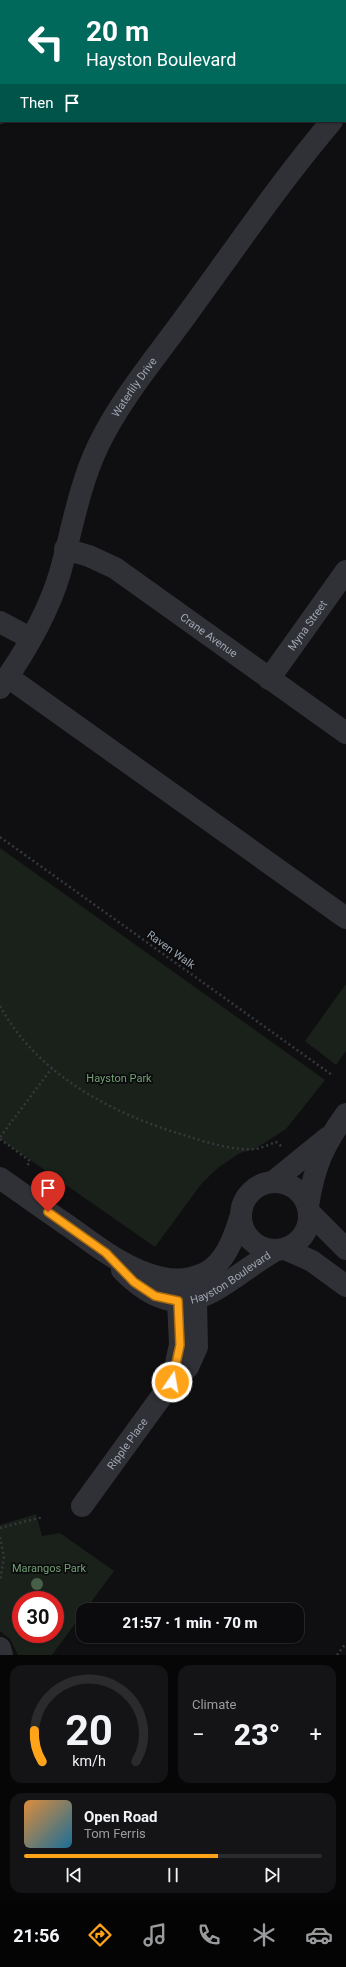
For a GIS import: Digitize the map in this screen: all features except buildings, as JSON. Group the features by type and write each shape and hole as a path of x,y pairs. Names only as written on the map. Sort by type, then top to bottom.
{"street":[{"name":"Waterlily Drive","path":"4,682 30,638 48,603 59,574 80,494 98,446 122,403 289,175 331,122"},
{"name":"Crane Avenue","path":"66,548 89,556 115,568 346,733"},
{"name":"Myna Street","path":"269,678 346,571"},
{"path":"0,622 30,638"},
{"path":"4,682 346,918"},
{"path":"346,1114 331,1135 314,1173 309,1209 309,1222 301,1239 280,1250 265,1249 248,1237 240,1218 241,1207 249,1193 263,1183 274,1181 285,1183 295,1188 303,1196 309,1209 346,1249"},
{"path":"274,1181 331,1135"},
{"name":"Hayston Boulevard","path":"0,1178 106,1253 149,1274 164,1279 184,1280 205,1273 219,1262 228,1249 240,1218"},
{"name":"Hayston Boulevard","path":"106,1253 134,1282 155,1296 187,1300 220,1288 253,1264 280,1250 312,1261 346,1286"},
{"name":"Ripple Place","path":"82,1506 172,1382 188,1367 198,1347 184,1280"},
{"path":"0,1648 2,1655"}],"path":[{"name":"Raven Walk","path":"0,837 332,1075"},
{"path":"0,1006 16,1031 52,1068 85,1092 111,1108 137,1119 198,1139 236,1147 256,1149 276,1142 300,1161"},
{"path":"0,1137 52,1068"},
{"path":"0,1528 43,1517"},
{"path":"0,1537 4,1556 0,1581"},
{"path":"337,1655 346,1643"}],"green space":[{"name":"Hayston Park","path":"0,848 325,1080 286,1129 255,1149 240,1153 219,1167 202,1183 155,1247 0,1139"},
{"path":"346,984 346,1051 336,1065 305,1041"},
{"name":"Marangos Park","path":"36,1514 42,1536 60,1533 114,1571 90,1603 76,1603 76,1622 64,1639 64,1591 12,1591 12,1643 10,1639 0,1631 0,1525"},
{"name":"Marangos Park","path":"12,1643 61,1643 52,1655 18,1655"}],"route":[{"path":"48,1212 106,1253 134,1282 155,1296 178,1301 180,1345 172,1382"}]}
